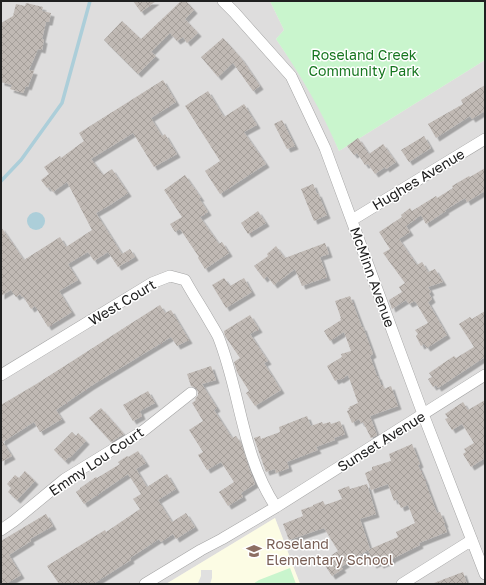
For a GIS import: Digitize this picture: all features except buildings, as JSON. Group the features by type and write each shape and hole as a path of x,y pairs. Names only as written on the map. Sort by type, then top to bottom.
{"street":[{"name":"McMinn Avenue","path":"222,1 234,12 291,76 325,148 423,414 485,574"},
{"name":"Hughes Avenue","path":"352,220 485,139"},
{"name":"West Court","path":"1,376 152,283 170,276 185,280 217,335 227,365 251,456 262,483 276,507"},
{"name":"Sunset Avenue","path":"145,584 276,507 485,375"},
{"name":"Emmy Lou Court","path":"1,530 14,521 65,478 143,431 191,393"},
{"path":"402,584 472,540"}],"shaded area":[{"path":"1,1 270,1 284,30 276,39 317,104 339,151 485,60 485,584 300,584 275,518 166,584 1,584"},
{"name":"Roseland Elementary School","path":"275,518 300,584 166,584"},
{"path":"201,570 212,570 210,584 196,584 201,576"}],"green space":[{"name":"Roseland Creek Community Park","path":"270,1 485,1 485,60 339,151 310,93 276,39 284,30"},
{"path":"290,568 296,584 253,584 259,580"}],"water":[{"path":"36,212 42,215 45,221 42,227 36,230 30,227 27,221 30,215"}],"waterway":[{"path":"1,181 21,160 62,103 90,1"}],"place":[{"name":"Roseland Elementary School","path":"254,551"}]}
